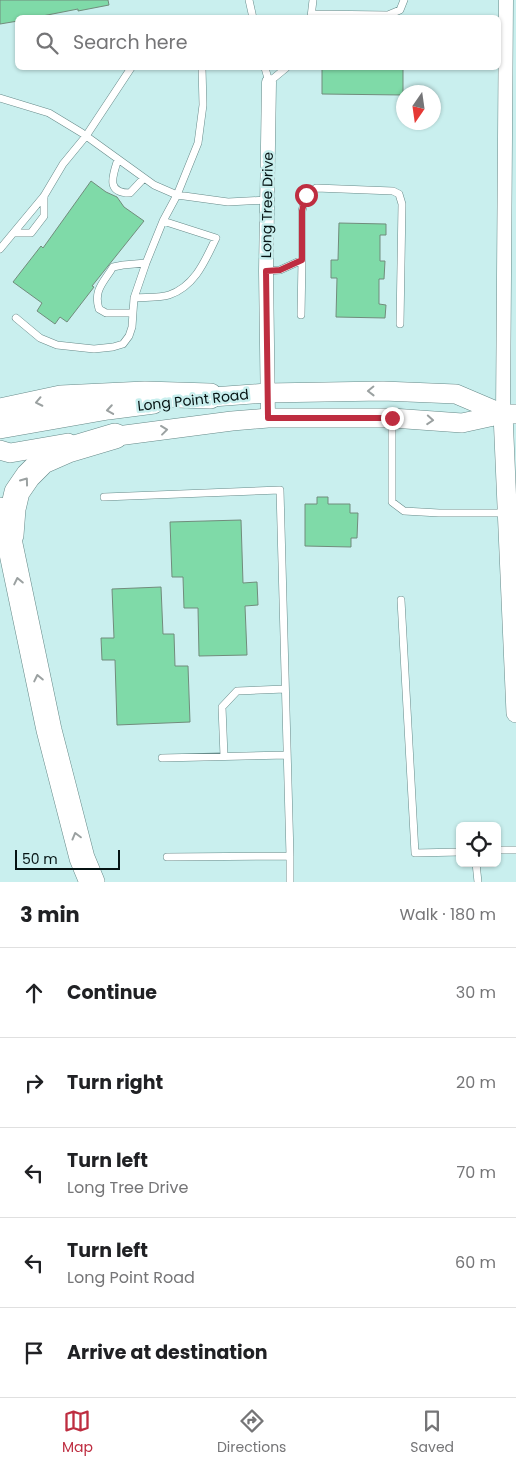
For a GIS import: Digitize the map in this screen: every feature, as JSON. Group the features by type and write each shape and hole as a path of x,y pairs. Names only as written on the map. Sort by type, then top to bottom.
{"highway":[{"path":"0,411 62,398 145,394 210,396"},
{"path":"10,544 13,509 17,492 33,471 43,461 68,450 115,436"},
{"path":"0,510 10,544 49,730 82,858 92,882"}],"main road":[{"name":"Long Point Road","path":"0,429 108,410 210,396 267,393 382,391 456,394 510,414"},
{"name":"Long Point Road","path":"0,450 10,453 115,436 268,418 392,418 462,423 510,414"},
{"path":"510,414 508,513 516,713"}],"street":[{"path":"506,0 510,414"},
{"name":"Long Tree Drive","path":"268,82 266,271 268,418"}],"lane":[{"path":"249,0 252,15"},
{"path":"311,15 313,0"},
{"path":"350,15 388,14 400,10 404,0"},
{"path":"0,249 44,196 63,164 86,136 130,70"},
{"path":"16,318 40,338 57,345 94,349 123,344 132,327 134,298 146,264 163,221 178,195 198,143 203,105 202,70"},
{"path":"265,70 268,82 283,70"},
{"path":"0,98 49,113 86,136 154,185 178,195 228,202 267,200"},
{"path":"118,159 112,183 116,190 121,193 130,193 144,178"},
{"path":"301,315 302,211 306,195 316,188 393,191 399,194 402,204 400,324"},
{"path":"14,232 31,233 44,216 44,196"},
{"path":"134,298 168,296 188,285 202,268 216,238 163,221"},
{"path":"266,271 280,270 302,260"},
{"path":"132,313 106,313 99,309 96,301 98,291 114,268 123,265 146,264"},
{"path":"392,418 392,502 404,511 508,513"},
{"path":"104,497 280,490 290,882"},
{"path":"401,600 415,853 456,852"},
{"path":"224,756 222,707 237,691 285,689"},
{"path":"162,758 287,755"},
{"path":"501,850 516,850"},
{"path":"167,858 290,856"},
{"path":"476,867 478,882"}],"building":[{"path":"0,0 108,0 109,5 47,15 15,15 15,22 0,24"},
{"path":"322,70 403,70 403,85 396,85 396,95 322,94"},
{"path":"91,181 106,192 117,197 124,207 144,221 92,286 94,287 67,322 60,317 55,324 37,311 42,303 13,282 41,246 43,248"},
{"path":"339,223 386,224 386,235 380,235 380,261 385,261 384,279 379,279 379,304 386,305 385,318 336,317 337,278 331,278 331,260 338,260"},
{"path":"317,497 328,497 328,504 350,504 350,513 358,513 357,538 351,538 351,547 305,546 305,504 317,504"},
{"path":"241,520 243,583 257,582 258,605 245,606 247,655 199,656 198,608 184,608 183,577 172,577 170,522"},
{"path":"161,587 163,634 174,634 175,666 188,666 190,722 117,725 115,660 102,660 101,638 114,638 112,589"}],"route":[{"path":"306,195 302,211 302,260 280,270 266,271 268,418 392,418"}]}
